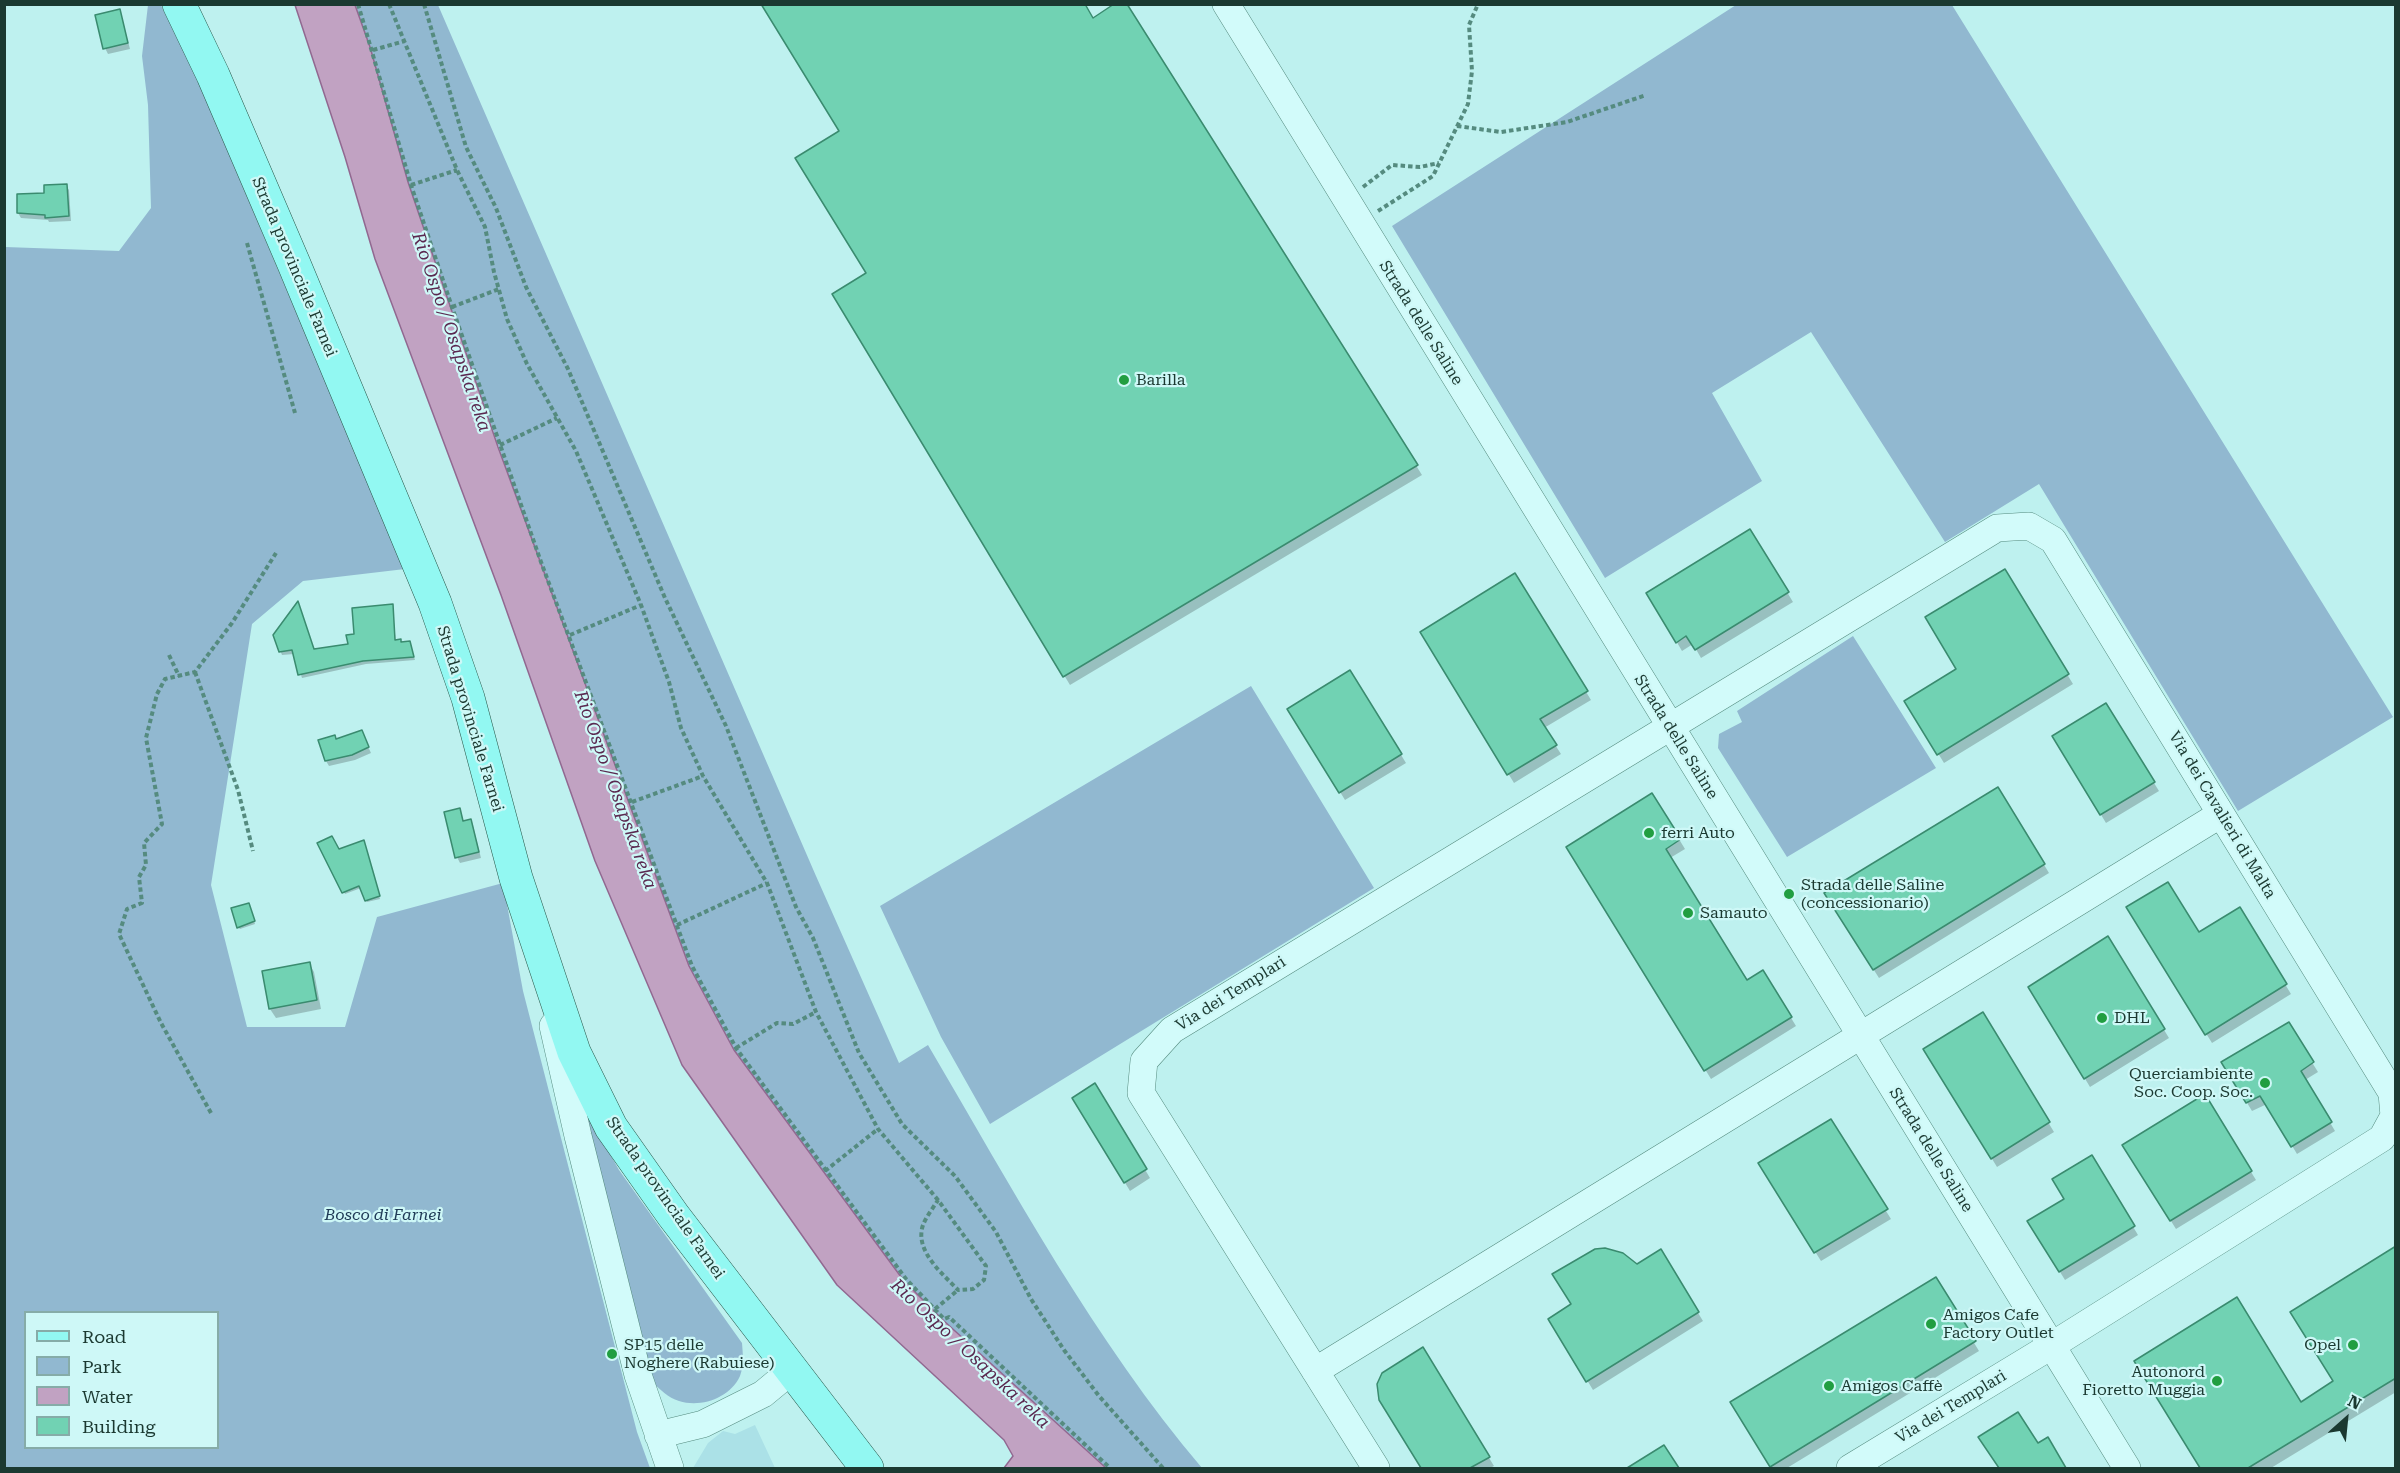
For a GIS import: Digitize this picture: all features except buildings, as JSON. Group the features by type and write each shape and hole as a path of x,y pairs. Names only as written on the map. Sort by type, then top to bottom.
{"main road":[{"name":"Strada provinciale Farnei","path":"179,4 213,75 294,264 435,603 468,699 516,878 574,1052 611,1126 673,1215 867,1468"}],"street":[{"name":"Strada delle Saline","path":"1226,4 2127,1468"},
{"name":"Via dei Cavalieri di Malta","path":"1670,727 1997,528 2029,526 2053,540 2392,1093 2394,1116 2382,1138 2051,1346"},
{"name":"Via dei Templari","path":"1376,1468 1141,1093 1144,1061 1172,1030 1670,727"},
{"path":"1315,1371 2221,814"},
{"path":"542,959 557,1049 638,1375 670,1468"},
{"name":"Via dei Templari","path":"1850,1468 2051,1346"},
{"path":"658,1435 703,1424 763,1394 792,1371"}],"path":[{"path":"358,4 411,185 452,307 541,562 692,966 736,1048 825,1172 906,1279 944,1319 949,1317 1110,1468"},
{"path":"389,4 457,170 485,227 507,319 527,364 576,451 641,605 669,682 681,728 703,776 767,883 816,1012 878,1129 938,1200 986,1266 984,1280 973,1289 958,1290 935,1309"},
{"path":"424,4 466,147 496,208 526,287 568,369 665,598 726,726 796,907 813,938 859,1053 902,1124 955,1176 996,1232 1031,1299 1064,1350 1099,1396 1163,1468"},
{"path":"1360,223 1433,176 1468,104 1472,71 1469,25 1478,4"},
{"path":"373,50 405,41"},
{"path":"1457,126 1501,132 1567,122 1646,96"},
{"path":"1344,197 1365,186 1392,165 1420,167 1439,163"},
{"path":"411,185 457,170"},
{"path":"247,243 295,413"},
{"path":"452,307 499,289"},
{"path":"500,445 557,418"},
{"path":"212,1113 161,1023 119,934 127,909 142,903 139,877 146,865 144,843 162,824 146,738 157,694 165,679 195,672 232,623 276,553"},
{"path":"570,635 641,605"},
{"path":"169,655 180,676"},
{"path":"195,672 238,790 254,851"},
{"path":"632,802 703,776"},
{"path":"677,925 767,883"},
{"path":"736,1048 777,1023 793,1024 816,1012"},
{"path":"825,1172 878,1129"},
{"path":"938,1200 922,1227 921,1241 927,1255 958,1290"}],"shaded area":[{"path":"755,1425 775,1468 693,1468 708,1443 723,1431 735,1434"}],"green space":[{"name":"Bosco di Farnei","path":"148,5 161,5 198,81 405,569 303,581 252,624 211,885 247,1027 345,1027 377,917 503,883 523,991 637,1432 650,1468 5,1468 5,247 119,251 151,208 148,105 142,56"},
{"path":"355,5 438,5 899,1063 928,1045 1023,1208 1090,1316 1163,1420 1202,1468 1106,1468 944,1321 904,1281 734,1050 689,966 538,561 408,182 370,47"},
{"path":"1736,5 1952,5 2393,717 2238,811 2039,484 1945,542 1811,332 1712,393 1762,481 1605,578 1392,226"},
{"path":"1853,636 1936,768 1787,857 1718,748 1719,734 1742,722 1737,711"},
{"path":"1251,686 1374,888 990,1124 941,1037 880,906"},
{"path":"580,1101 619,1170 742,1343 743,1364 740,1376 729,1390 714,1399 696,1403 675,1400 652,1382"}],"water":[{"name":"Rio Ospo / Osapska reka","path":"295,5 355,5 370,47 408,182 498,447 689,966 734,1050 904,1281 944,1321 1106,1468 1004,1468 1013,1456 1004,1440 837,1285 682,1065 595,861 501,595 375,259 345,157"}],"place":[{"name":"Barilla","path":"1124,380"},
{"name":"ferri Auto","path":"1649,833"},
{"name":"Strada delle Saline (concessionario)","path":"1789,894"},
{"name":"Samauto","path":"1688,913"},
{"name":"DHL","path":"2102,1018"},
{"name":"Querciambiente Soc. Coop. Soc.","path":"2265,1083"},
{"name":"Amigos Cafe Factory Outlet","path":"1931,1324"},
{"name":"Opel","path":"2353,1345"},
{"name":"SP15 delle Noghere (Rabuiese)","path":"612,1354"},
{"name":"Autonord Fioretto Muggia","path":"2217,1381"},
{"name":"Amigos Caffè","path":"1829,1386"}]}
